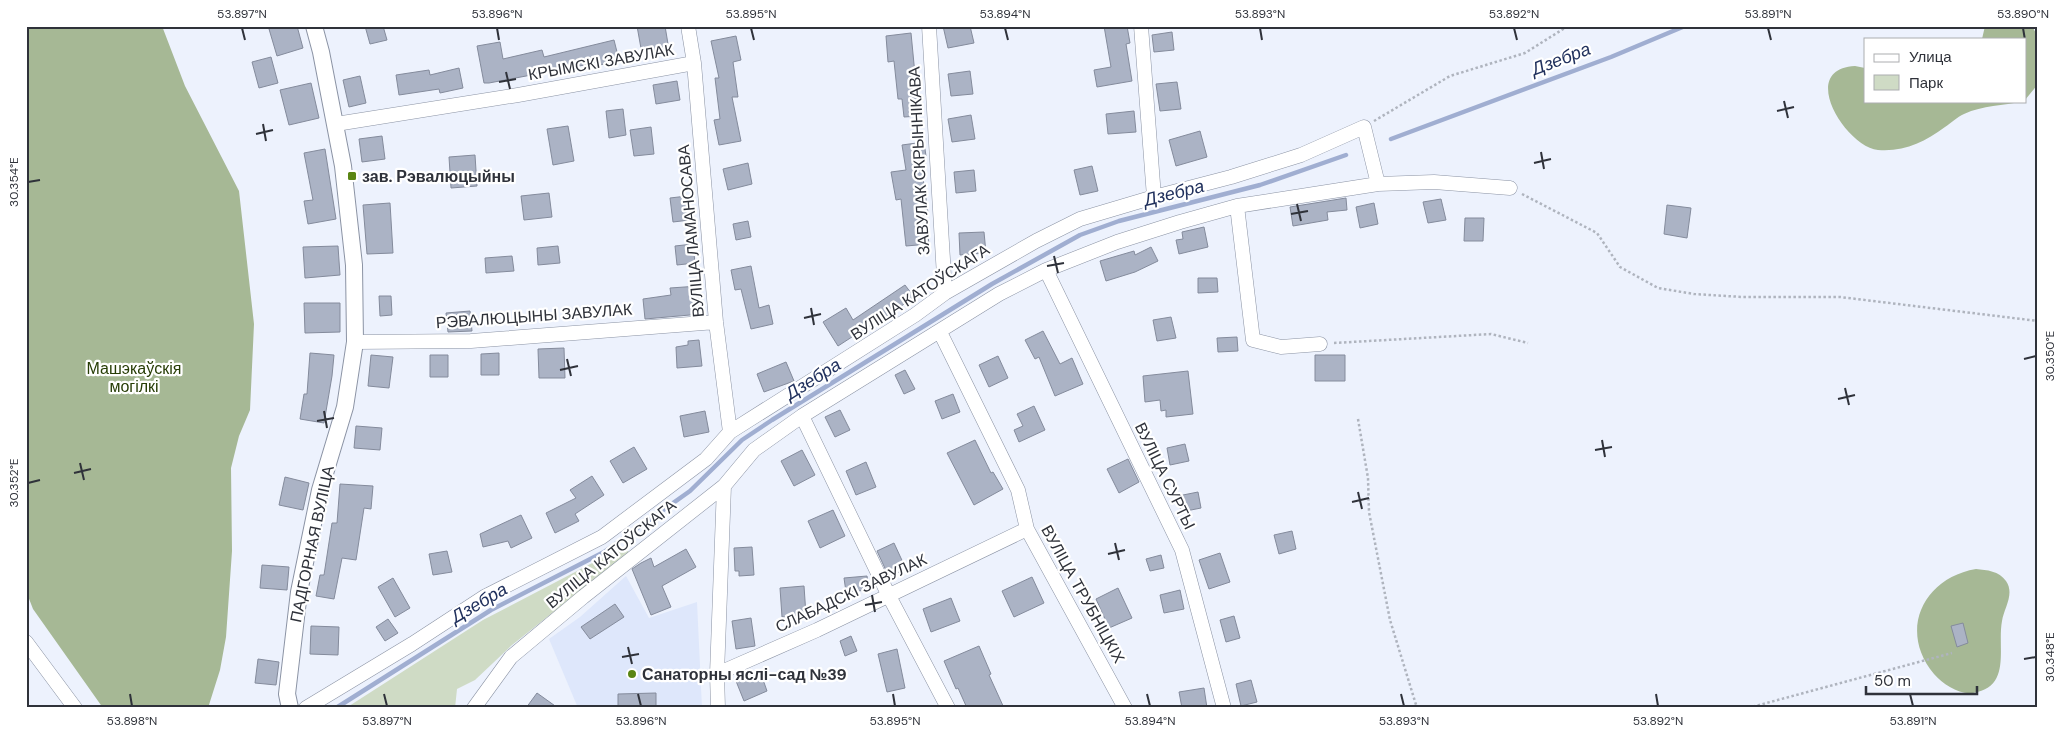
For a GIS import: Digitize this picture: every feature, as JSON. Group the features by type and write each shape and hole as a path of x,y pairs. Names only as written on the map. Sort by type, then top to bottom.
{"street":[{"name":"ПАДГОРНАЯ ВУЛІЦА","path":"290,708 287,694 299,592 320,490 345,407 355,342 354,265 343,166 336,124 314,26"},
{"name":"ВУЛІЦА ЛАМАНОСАВА","path":"688,26 694,63 716,322 730,432"},
{"name":"ЗАВУЛАК СКРЫННІКАВА","path":"929,26 945,293"},
{"path":"1141,26 1154,197"},
{"name":"КРЫМСКІ ЗАВУЛАК","path":"336,124 518,95 694,63"},
{"name":"ВУЛІЦА КАТОЎСКАГА","path":"306,708 412,644 484,597 602,536 706,459 730,432 900,326 945,293 1036,240 1080,219 1231,177 1301,155 1364,127"},
{"path":"1364,127 1378,184"},
{"name":"ВУЛІЦА КАТОЎСКАГА","path":"474,708 511,657 583,597 724,486 754,450 802,416 999,294 1046,270 1117,242 1237,206 1378,184 1434,182 1510,188"},
{"path":"1237,206 1253,340 1281,347 1320,344"},
{"name":"ВУЛІЦА СУРТЫ","path":"1046,270 1182,550 1224,708"},
{"name":"РЭВАЛЮЦЫНЫ ЗАВУЛАК","path":"355,342 480,340 716,322"},
{"name":"ВУЛІЦА ТРУБНІЦКІХ","path":"940,332 1018,490 1027,530 1125,708"},
{"path":"802,416 889,596 948,708"},
{"path":"718,708 717,674 724,486"},
{"name":"СЛАБАДСКІ ЗАВУЛАК","path":"717,674 817,630 1027,530"},
{"path":"26,642 75,708"}],"path":[{"path":"1364,127 1450,76 1524,53 1568,26"},
{"path":"1510,188 1597,234 1620,267 1658,288 1694,294 1742,298 1840,297 2038,322"},
{"path":"1320,344 1491,334 1528,343"},
{"path":"1358,419 1368,478 1368,512 1390,620 1417,708"},
{"path":"1748,708 1952,653"},
{"path":"1590,708 1598,708"}],"shaded area":[{"name":"Санаторны яслі-сад №39","path":"626,576 649,618 697,602 702,708 578,708 549,639 580,617"}],"green space":[{"name":"Машэкаўскія могілкі","path":"26,26 162,26 185,86 239,191 254,324 250,410 239,436 231,468 232,551 226,637 220,670 208,708 103,708 33,609 26,591"},
{"path":"1985,26 2032,26 2038,37 2038,84 2026,99 2026,38 1982,38"},
{"path":"1855,66 1864,68 1864,102 2017,102 1971,111 1929,137 1906,148 1878,150 1865,146 1853,136 1841,123 1833,108 1828,93 1830,80 1838,70"},
{"path":"623,547 629,552 512,645 475,680 457,689 455,708 346,708 483,620"},
{"path":"1976,569 2000,575 2006,581 2009,596 2002,621 1998,675 1993,683 1985,689 1968,693 1952,688 1934,674 1923,658 1918,641 1917,624 1922,609 1930,595 1942,583 1958,574"}],"building":[{"path":"277,26 297,26 303,48 277,56 269,29"},
{"path":"365,26 383,26 387,40 370,44"},
{"path":"637,26 665,26 669,50 642,54"},
{"path":"943,26 970,26 974,43 948,48"},
{"path":"1104,26 1127,26 1130,43 1126,44 1132,81 1097,87 1094,70 1111,67"},
{"path":"1172,32 1174,50 1154,52 1152,35"},
{"path":"911,33 919,116 904,117 902,99 898,99 894,61 888,62 886,36"},
{"path":"736,36 741,60 733,62 738,97 732,97 741,141 719,145 714,120 720,119 715,78 719,78 711,41"},
{"path":"614,40 619,60 596,66 595,63 489,83 484,83 477,46 500,42 503,59 542,50 544,57"},
{"path":"271,57 278,83 259,88 252,62"},
{"path":"459,68 463,88 440,93 439,89 399,95 396,75 429,70 430,75"},
{"path":"970,71 973,94 951,96 948,74"},
{"path":"360,76 366,103 349,107 343,80"},
{"path":"677,81 680,100 656,104 653,85"},
{"path":"1177,82 1181,109 1160,111 1156,84"},
{"path":"311,83 319,118 289,125 280,90"},
{"path":"623,109 626,135 609,138 606,111"},
{"path":"1134,111 1136,132 1108,134 1106,114"},
{"path":"971,115 975,139 952,142 948,119"},
{"path":"568,126 574,161 553,165 547,129"},
{"path":"651,127 654,154 634,156 630,130"},
{"path":"1200,131 1207,157 1176,166 1169,140"},
{"path":"382,136 385,159 362,162 359,139"},
{"path":"924,142 926,156 920,157 928,213 925,214 929,244 906,246 901,199 896,200 891,172 906,170 902,145"},
{"path":"325,149 336,219 308,224 304,201 313,200 304,153"},
{"path":"475,155 477,186 451,188 449,157"},
{"path":"748,163 752,184 728,190 723,169"},
{"path":"1092,166 1098,191 1080,195 1074,170"},
{"path":"974,170 976,191 956,193 954,172"},
{"path":"549,193 552,217 524,220 521,196"},
{"path":"687,196 690,220 673,222 670,198"},
{"path":"1346,198 1347,210 1327,212 1328,220 1293,226 1290,207"},
{"path":"1441,199 1446,220 1428,223 1423,202"},
{"path":"390,203 393,253 367,254 363,205"},
{"path":"1374,203 1378,224 1360,228 1356,207"},
{"path":"1667,205 1691,208 1687,238 1664,234"},
{"path":"1465,218 1484,218 1483,241 1464,241"},
{"path":"748,221 751,237 736,240 733,224"},
{"path":"1204,227 1208,247 1179,254 1176,240 1183,239 1182,232"},
{"path":"984,232 986,253 960,255 959,233"},
{"path":"693,244 695,263 677,265 675,246"},
{"path":"338,246 340,275 305,278 303,247"},
{"path":"558,246 560,263 538,265 537,248"},
{"path":"1151,247 1158,261 1135,272 1106,281 1100,261 1134,251 1135,255"},
{"path":"512,256 514,271 486,273 485,258"},
{"path":"751,266 759,308 769,305 773,324 751,329 741,289 735,290 731,270"},
{"path":"1198,278 1217,278 1218,292 1198,293"},
{"path":"905,285 914,297 873,326 872,324 838,346 823,322 846,308 853,320"},
{"path":"699,286 701,314 645,319 643,299 671,295 670,288"},
{"path":"379,296 391,296 392,315 380,316"},
{"path":"304,303 340,303 340,332 305,333"},
{"path":"470,311 472,331 448,332 446,313"},
{"path":"1171,317 1176,338 1157,341 1153,320"},
{"path":"1043,331 1060,364 1072,358 1083,384 1055,396 1039,357 1035,359 1025,340"},
{"path":"1237,337 1238,351 1218,352 1217,338"},
{"path":"699,340 702,366 677,368 676,347 688,345 688,341"},
{"path":"564,348 565,378 539,378 538,349"},
{"path":"310,353 334,355 324,423 300,419 304,394 307,394"},
{"path":"499,353 499,375 481,375 481,354"},
{"path":"371,355 393,357 389,388 368,386"},
{"path":"430,355 448,355 448,377 430,377"},
{"path":"1315,355 1345,355 1345,381 1315,381"},
{"path":"998,356 1008,378 989,387 979,365"},
{"path":"786,362 794,381 764,392 757,374"},
{"path":"905,370 915,389 904,394 895,375"},
{"path":"1188,371 1193,414 1166,417 1166,410 1161,411 1160,400 1145,402 1143,376"},
{"path":"953,394 960,412 942,419 935,401"},
{"path":"1034,406 1045,430 1019,442 1014,430 1023,426 1017,414"},
{"path":"840,410 850,430 835,437 825,417"},
{"path":"705,411 709,432 684,437 680,416"},
{"path":"356,426 382,428 380,450 354,448"},
{"path":"975,440 991,473 993,472 1003,489 974,505 947,453"},
{"path":"1185,444 1189,461 1170,465 1167,448"},
{"path":"634,447 647,469 623,483 610,461"},
{"path":"802,450 815,475 794,486 781,461"},
{"path":"1128,459 1139,482 1119,493 1107,469"},
{"path":"866,462 876,487 856,495 846,471"},
{"path":"592,476 604,495 575,514 579,521 555,533 546,513 576,498 570,490"},
{"path":"285,477 309,483 303,510 279,505"},
{"path":"340,484 373,486 371,509 364,508 356,560 342,558 334,599 316,596 320,575 324,575 332,523 337,523"},
{"path":"1198,492 1201,508 1181,512 1178,496"},
{"path":"833,510 845,536 820,548 808,521"},
{"path":"521,515 532,538 511,548 508,541 483,547 480,534"},
{"path":"1292,531 1296,549 1279,554 1274,535"},
{"path":"894,543 906,569 889,577 877,551"},
{"path":"752,547 754,575 739,576 739,571 735,571 734,548"},
{"path":"686,549 696,567 662,586 671,607 651,615 632,569 651,558 654,567"},
{"path":"447,551 452,572 433,575 429,554"},
{"path":"1220,553 1230,582 1209,589 1199,560"},
{"path":"1161,555 1164,568 1150,571 1146,559"},
{"path":"262,565 289,567 287,590 260,588"},
{"path":"867,576 869,590 846,592 844,578"},
{"path":"1032,577 1044,603 1014,617 1002,591"},
{"path":"393,578 410,608 395,617 378,587"},
{"path":"804,586 806,615 782,617 780,588"},
{"path":"1118,588 1132,618 1109,628 1096,599"},
{"path":"1180,590 1184,609 1164,613 1160,595"},
{"path":"951,598 960,621 931,632 923,609"},
{"path":"615,604 624,617 590,639 581,627"},
{"path":"1234,616 1240,638 1226,642 1220,620"},
{"path":"751,618 755,646 736,649 732,621"},
{"path":"388,619 398,633 385,641 376,627"},
{"path":"1963,623 1968,643 1957,647 1951,626"},
{"path":"311,626 339,627 338,655 310,654"},
{"path":"851,636 857,651 845,656 840,641"},
{"path":"979,646 991,674 989,675 1004,708 967,708 958,688 956,689 944,661"},
{"path":"897,649 905,688 887,692 878,654"},
{"path":"258,659 279,662 276,685 255,683"},
{"path":"760,671 767,691 744,701 736,681"},
{"path":"1251,680 1257,702 1241,706 1236,684"},
{"path":"1204,688 1207,708 1182,708 1179,692"},
{"path":"537,693 558,708 526,708"},
{"path":"656,693 656,708 618,708 618,694"}],"waterway":[{"name":"Дзебра","path":"1391,139 1611,57 1685,26"},
{"name":"Дзебра","path":"336,708 491,610 604,552 690,491 742,440 772,420 992,284 1080,235 1119,221 1260,185 1346,155"}],"place":[{"name":"зав. Рэвалюцыйны","path":"352,176"},
{"name":"Санаторны яслі-сад №39","path":"632,674"}]}
